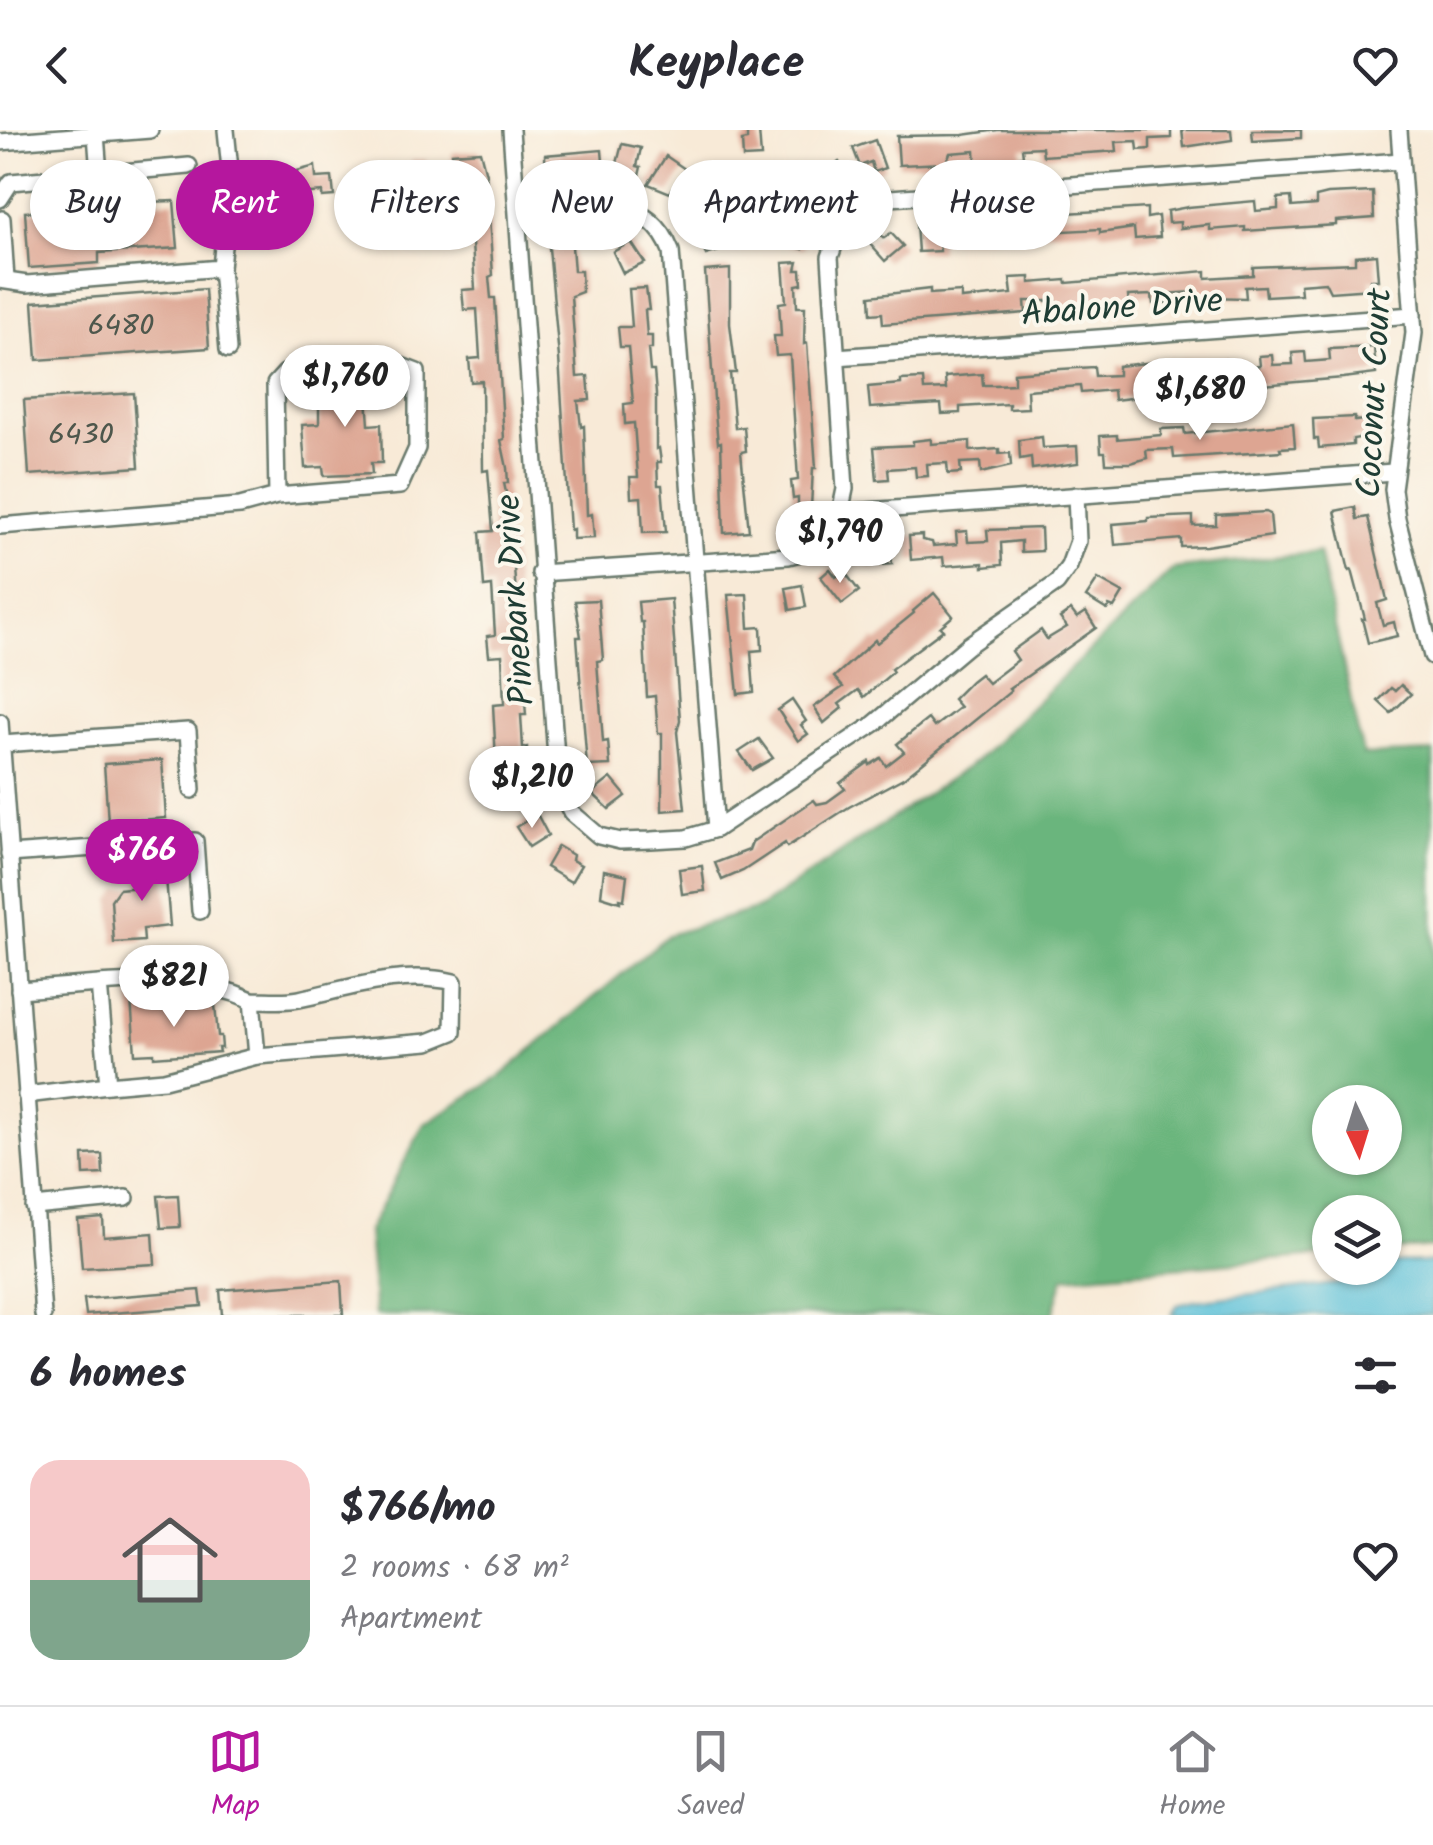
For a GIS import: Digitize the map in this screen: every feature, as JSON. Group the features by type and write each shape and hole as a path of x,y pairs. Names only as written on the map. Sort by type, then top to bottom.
{"street":[{"path":"0,142 150,130"},
{"path":"226,130 230,170 221,268 228,350"},
{"name":"Pinebark Drive","path":"510,130 515,186"},
{"name":"Coconut Court","path":"1399,130 1413,315 1412,350 1394,472 1397,519 1432,656"},
{"path":"96,134 98,160"},
{"path":"540,573 799,554 829,532 840,512 845,488 830,263 835,242 846,223 870,204 890,198 1402,161"},
{"path":"0,199 11,182 30,180"},
{"path":"2,219 3,280 27,284 221,268"},
{"path":"648,219 664,235 673,257 716,829"},
{"name":"Pinebark Drive","path":"520,250 557,771 560,790 571,812 588,829 620,842 686,838 716,829 874,724 967,646 1057,583 1069,566 1078,541 1076,495"},
{"name":"Abalone Drive","path":"836,357 1413,315"},
{"path":"0,526 240,506 277,496 400,486 417,448 417,372 396,364 317,368 285,374 274,384 277,496"},
{"path":"840,512 1394,472"},
{"path":"0,722 42,1315"},
{"path":"2,744 188,731 192,790"},
{"path":"10,854 195,841 200,911"},
{"path":"19,990 166,980 222,986 252,1000 296,1000 374,980 432,978 454,982 453,1032 428,1042 257,1056 164,1080 26,1095"},
{"path":"99,984 108,1084"},
{"path":"252,1000 257,1056"},
{"path":"34,1207 126,1198"}],"green space":[{"path":"1319,552 1363,755 1433,752 1433,1247 1402,1250 1402,1195 1312,1195 1312,1256 1064,1277 1053,1315 375,1315 368,1231 424,1124 498,1078 668,935 759,908 976,761 1173,569"}],"water":[{"path":"1433,1262 1433,1315 1172,1315 1177,1305 1194,1301 1326,1285 1402,1285 1402,1263"}],"building":[{"path":"998,130 1171,130 1171,138 1150,139 1150,149 1138,150 1137,141 1116,142 1117,151 1043,156 1042,147 1022,148 1023,156 976,160 975,151 950,153 947,160 913,160 913,164 899,165 897,136"},
{"path":"1182,130 1231,130 1232,140 1184,147"},
{"path":"1252,130 1301,130 1301,138 1253,141"},
{"path":"759,131 761,157 743,158 742,141 747,140 747,133"},
{"path":"875,140 882,160 858,160 853,148"},
{"path":"622,144 641,148 638,160 618,160"},
{"path":"602,150 603,160 545,160 545,155"},
{"path":"480,151 482,160 453,160 452,153"},
{"path":"666,156 672,160 668,160 668,192 648,184"},
{"path":"314,166 316,178 332,177 334,196 314,193"},
{"path":"1373,192 1374,218 1336,221 1336,225 1245,231 1245,227 1210,230 1210,225 1180,228 1180,222 1168,223 1167,211 1188,207 1255,201 1256,211 1278,209 1278,198 1291,197 1292,207 1316,205 1316,197 1328,194"},
{"path":"174,201 176,248 156,249 156,202"},
{"path":"1147,208 1147,218 1158,216 1160,237 1135,239 1134,228 1100,233 1100,229 1070,231 1070,213"},
{"path":"25,212 30,212 30,250 146,250 99,253 99,263 29,268"},
{"path":"893,235 903,246 885,261 875,250 893,250"},
{"path":"472,250 491,250 493,275 489,277 491,298 495,298 504,439 501,440 508,483 504,483 511,517 507,518 508,540 512,540 516,644 520,644 526,715 521,715 523,748 527,747 531,798 512,798 507,759 496,760 493,705 504,704 502,655 489,656 487,636 495,635 492,586 484,587 480,532 493,531 488,470 483,471 482,381 471,382 469,359 480,358 477,309 464,310 462,290 475,289"},
{"path":"549,250 572,250 574,271 581,271 582,292 571,296 577,377 588,376 590,400 578,401 581,427 584,426 587,515 592,514 594,538 573,539 573,529 570,530"},
{"path":"636,250 645,263 623,273 613,252"},
{"path":"1376,254 1378,280 1370,280 1371,289 1330,292 1325,282 1300,284 1301,294 1266,296 1265,286 1245,287 1246,298 1207,297 1208,302 1195,303 1194,292 1165,294 1166,303 1153,304 1152,295 1128,296 1129,307 1056,311 1056,301 1025,301 1026,313 883,324 882,313 871,314 870,296 930,289 930,294 961,292 961,299 1012,294 1010,278 1030,277 1030,283 1067,283 1206,271 1206,278 1253,275 1253,267 1355,263 1355,256"},
{"path":"798,262 796,270 801,270 802,284 796,285 797,307 805,307 804,344 807,343 816,468 811,508 798,509 791,481 798,480 790,355 776,356 774,336 781,336 779,303 786,302 783,263"},
{"path":"730,269 730,324 736,373 730,373 735,428 744,427 746,451 741,452 749,531 724,533 721,442 718,443 715,413 705,271"},
{"path":"646,288 647,336 652,336 652,349 648,349 650,371 654,371 656,394 656,449 659,448 661,462 657,462 658,485 662,485 666,532 643,533 641,497 631,498 630,477 638,477 634,423 625,424 624,404 633,403 628,347 620,347 618,327 632,327 629,289"},
{"path":"205,289 209,348 37,360 33,302"},
{"path":"1374,347 1376,374 1343,378 1250,386 1249,381 1203,385 1203,389 1114,400 1113,390 1081,393 1080,386 1027,390 1028,408 1009,409 1009,404 960,407 960,413 942,414 941,404 870,408 868,387 901,384 901,380 923,379 924,390 946,389 945,377 982,374 983,385 1014,384 1014,373 1094,367 1095,376 1118,375 1118,366 1156,362 1157,373 1178,371 1178,361 1190,360 1191,369 1215,368 1214,360 1225,359 1226,365 1235,364 1235,368 1260,366 1259,356 1272,355 1273,365 1293,364 1292,353 1305,352 1306,362 1330,360 1329,349"},
{"path":"389,380 390,395 367,397 369,425 381,424 382,463 371,463 372,474 324,476 323,467 305,468 302,425 319,424 319,384"},
{"path":"134,393 139,467 29,475 24,400"},
{"path":"1355,417 1355,421 1364,420 1365,437 1353,439 1353,445 1319,448 1318,439 1314,439 1313,419"},
{"path":"1293,423 1295,447 1280,448 1281,451 1174,458 1173,449 1146,450 1147,458 1131,463 1106,463 1105,452 1101,452 1100,436 1117,435 1117,439 1161,435 1161,429 1184,428 1185,434"},
{"path":"1042,437 1043,448 1077,446 1078,463 1032,469 1031,457 1020,459 1019,440"},
{"path":"931,439 931,444 970,441 970,451 999,449 999,454 1010,453 1011,466 981,473 980,462 960,463 961,473 948,474 947,463 927,464 928,476 916,477 915,467 888,469 889,479 877,480 874,447 913,445 913,441"},
{"path":"1355,507 1357,519 1368,517 1387,600 1377,603 1383,625 1394,622 1397,636 1368,643 1335,511"},
{"path":"1270,514 1272,536 1206,546 1181,547 1181,539 1115,545 1113,524 1193,516 1193,526 1216,525 1216,515"},
{"path":"1041,528 1042,551 1021,552 1021,541 1001,543 1002,565 944,566 943,557 911,560 909,536 922,535 922,540 932,542 933,546 957,544 956,532 967,531 968,542 988,541 987,530"},
{"path":"890,537 892,564 869,566 867,539"},
{"path":"830,569 836,577 844,571 859,591 842,604 821,577"},
{"path":"1098,579 1123,593 1114,608 1109,606 1107,610 1086,597"},
{"path":"802,585 806,607 790,610 786,588"},
{"path":"934,593 953,616 940,627 943,630 891,669 893,672 864,697 858,690 839,704 842,708 824,723 814,707 843,687 834,677"},
{"path":"747,594 749,628 761,627 762,650 751,651 754,692 738,694 728,595"},
{"path":"671,599 685,809 662,811 662,733 658,733 655,696 647,697 643,622 638,602"},
{"path":"598,600 603,660 597,661 603,742 608,741 610,765 587,766 577,637 581,637 575,601"},
{"path":"1071,610 1077,618 1086,612 1096,628 1009,689 905,777 787,847 785,843 722,880 715,863 749,850 752,842 814,800 817,804 827,802 845,789 840,783 869,762 870,765 881,758 886,766 904,752 897,744 928,719 934,727 960,707 953,699 980,674 988,683 1018,660 1012,651 1041,630 1047,639 1067,627 1060,618"},
{"path":"1401,685 1411,694 1391,713 1378,701 1391,688 1395,691"},
{"path":"792,700 806,721 801,725 808,734 798,741 778,710"},
{"path":"759,739 773,758 752,770 739,752"},
{"path":"162,760 166,818 108,822 104,764"},
{"path":"611,778 626,796 609,809 592,793"},
{"path":"537,814 548,835 529,847 516,827"},
{"path":"558,846 581,865 571,882 546,867"},
{"path":"164,854 170,926 143,929 144,941 114,943 111,900 119,889 140,887 147,873 146,856"},
{"path":"702,866 705,891 682,894 679,869"},
{"path":"604,870 627,875 624,900 601,896"},
{"path":"150,998 151,1010 215,1005 222,1048 218,1048 219,1052 154,1057 154,1053 135,1054 131,999"},
{"path":"102,1154 103,1174 84,1175 83,1155"},
{"path":"178,1195 180,1227 161,1228 158,1196"},
{"path":"103,1218 104,1237 153,1233 155,1264 82,1268 78,1220"},
{"path":"341,1281 343,1315 222,1315 220,1290"},
{"path":"200,1290 202,1306 86,1315 84,1299"}]}
